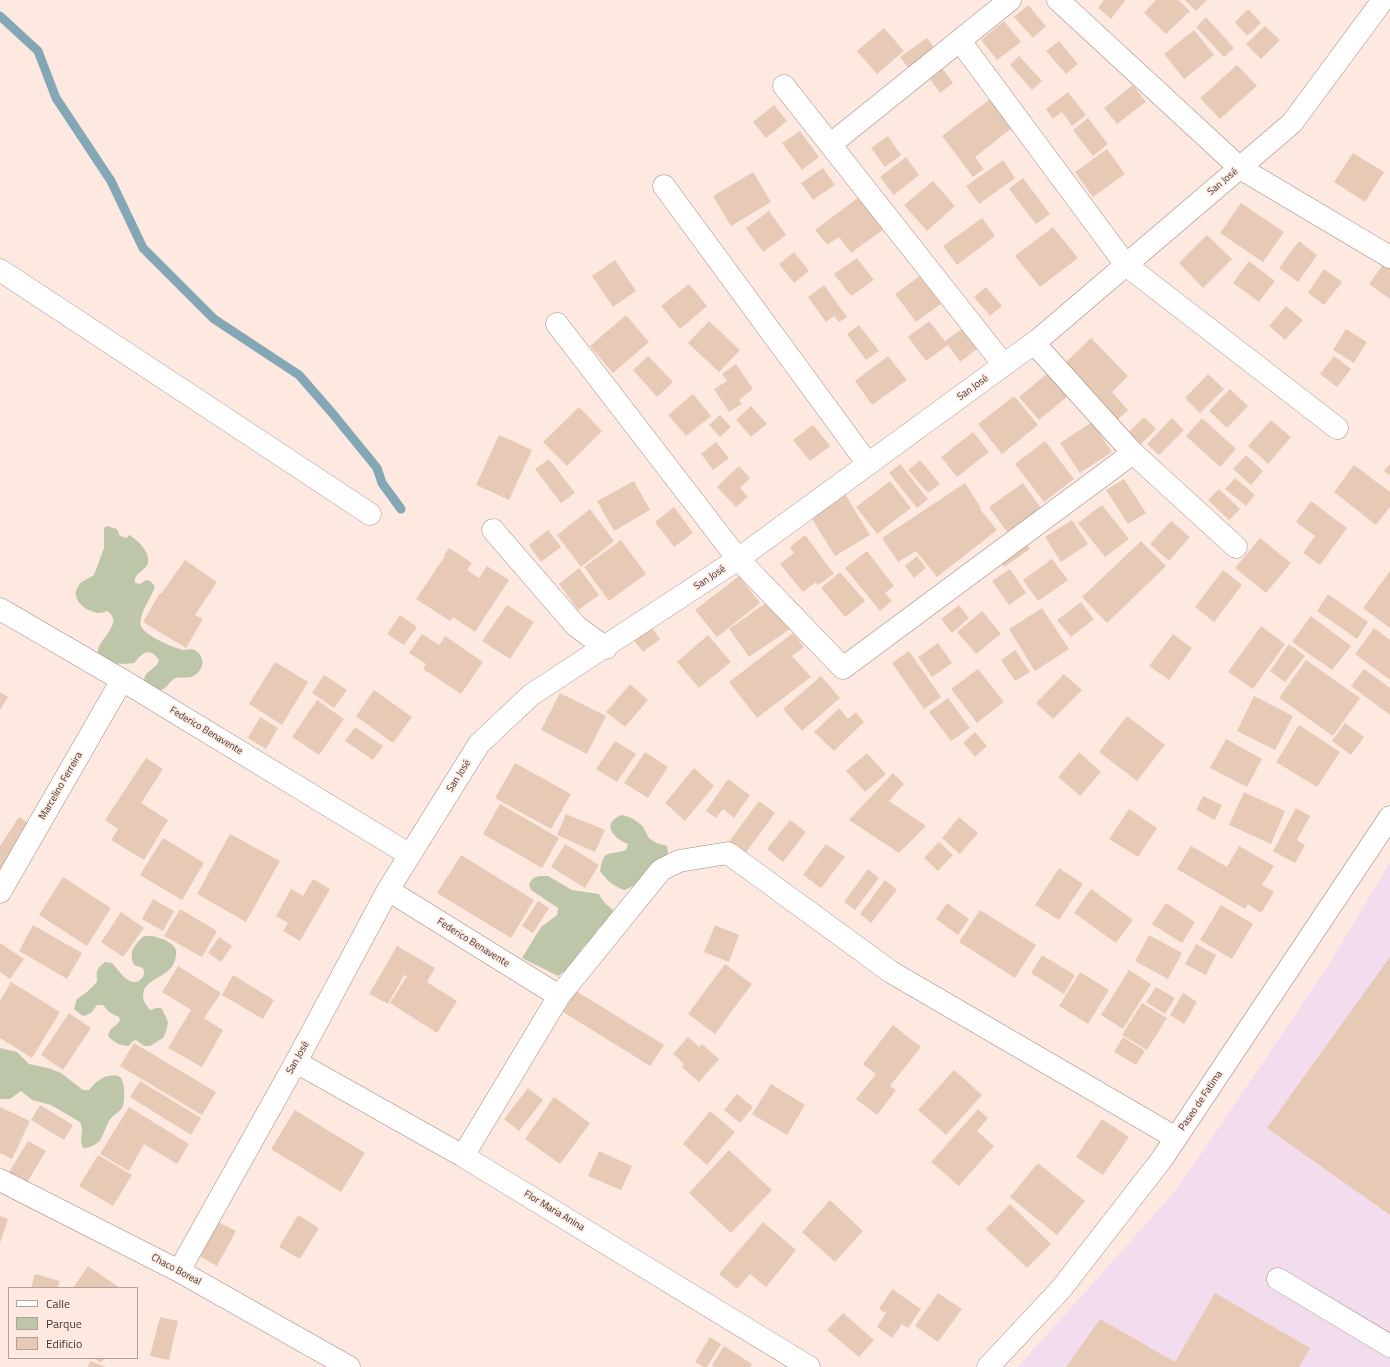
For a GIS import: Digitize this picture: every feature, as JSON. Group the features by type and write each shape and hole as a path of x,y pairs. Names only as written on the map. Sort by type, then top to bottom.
{"street":[{"path":"831,144 1010,0"},
{"path":"1058,0 1240,168 1390,256"},
{"name":"San José","path":"180,1271 296,1062 388,890 479,744 531,695 606,648 738,559 1034,343 1292,124 1383,0"},
{"path":"960,41 1126,265 1337,428"},
{"path":"784,86 1004,365"},
{"path":"664,186 868,464"},
{"path":"0,270 370,514"},
{"path":"557,324 738,559 843,668 1133,453"},
{"path":"1034,343 1133,453 1236,548"},
{"path":"493,530 576,626 606,648"},
{"name":"Federico Benavente","path":"0,609 122,680 410,855"},
{"name":"Marcelino Ferreira","path":"0,892 122,680"},
{"name":"Paseo de Fatima","path":"988,1367 1061,1289 1162,1159 1390,818"},
{"path":"463,1156 559,996 661,870 679,861 728,853 891,972 1176,1138"},
{"name":"Federico Benavente","path":"388,890 559,996"},
{"name":"Flor Maria Anina","path":"296,1062 463,1156 809,1367"},
{"name":"Chaco Boreal","path":"0,1180 180,1271 349,1367"},
{"path":"1278,1279 1390,1346"}],"shaded area":[{"path":"1390,863 1390,1367 1018,1367 1170,1197 1197,1160 1333,958"}],"green space":[{"path":"107,526 117,529 120,536 127,538 129,535 132,537 143,547 147,555 147,566 138,574 135,580 135,583 140,584 146,580 150,581 155,586 143,611 141,626 143,630 167,644 184,650 190,649 196,651 202,657 202,665 201,669 195,675 191,677 176,678 164,689 159,691 145,683 144,679 147,673 158,663 159,660 152,653 146,652 134,663 124,664 111,663 98,653 101,643 112,626 112,616 107,611 98,613 88,610 80,604 77,599 76,590 80,583 94,575 104,548 104,528"},
{"path":"621,815 630,817 638,822 651,840 667,846 668,852 665,858 637,884 625,890 611,883 600,871 605,856 611,853 626,850 628,844 614,835 610,827 612,822"},
{"path":"548,876 572,890 599,894 604,902 616,913 612,925 599,927 593,937 584,946 568,968 558,976 522,958 541,927 557,915 558,908 531,890 529,884 533,878"},
{"path":"144,936 156,937 165,940 173,945 176,950 176,957 173,965 169,970 151,982 143,993 144,1001 150,1010 156,1008 162,1009 168,1022 163,1038 150,1046 144,1046 136,1040 129,1046 114,1042 108,1036 110,1031 120,1020 119,1017 109,1012 103,1005 97,1005 91,1013 84,1016 74,1009 77,999 97,982 97,970 105,962 112,963 124,977 132,982 136,982 141,979 144,975 143,968 134,965 132,960 132,952 135,945"},
{"path":"0,1048 17,1052 29,1064 48,1068 61,1073 83,1090 89,1090 95,1083 105,1077 118,1076 121,1078 124,1090 123,1106 109,1121 103,1136 98,1143 90,1147 83,1148 81,1142 82,1128 80,1122 51,1105 32,1100 21,1091 10,1099 0,1099"}],"building":[{"path":"1104,0 1125,1 1111,19 1098,8"},
{"path":"1156,0 1178,0 1190,11 1166,34 1144,13"},
{"path":"1185,0 1207,0 1196,11"},
{"path":"1028,5 1046,26 1033,38 1014,17"},
{"path":"1248,9 1261,23 1247,36 1235,22"},
{"path":"1206,17 1234,48 1224,57 1196,27"},
{"path":"1004,21 1021,42 997,60 981,40"},
{"path":"1265,26 1280,40 1261,59 1246,44"},
{"path":"884,28 904,51 877,74 857,51"},
{"path":"1194,30 1214,55 1184,79 1164,54"},
{"path":"927,38 939,54 913,74 900,57"},
{"path":"1059,41 1078,64 1066,74 1046,51"},
{"path":"1019,56 1042,81 1032,90 1010,65"},
{"path":"940,65 953,83 940,93 927,75"},
{"path":"1237,65 1257,86 1220,119 1200,98"},
{"path":"1133,85 1146,102 1117,124 1104,108"},
{"path":"1068,92 1086,115 1072,126 1062,112 1053,119 1046,109"},
{"path":"990,99 1012,128 975,157 984,169 973,177 942,136"},
{"path":"774,105 787,121 766,138 753,122"},
{"path":"1088,118 1108,144 1093,156 1073,130"},
{"path":"800,131 819,157 802,170 782,143"},
{"path":"888,136 901,155 885,167 871,148"},
{"path":"1107,149 1125,174 1093,197 1075,172"},
{"path":"1353,153 1384,172 1365,202 1334,182"},
{"path":"906,157 919,175 894,195 880,177"},
{"path":"1003,160 1015,178 979,204 966,186"},
{"path":"823,168 835,185 813,200 801,183"},
{"path":"753,172 771,202 731,226 713,196"},
{"path":"1023,178 1050,214 1036,224 1009,189"},
{"path":"933,181 955,206 927,231 904,205"},
{"path":"859,197 883,230 851,253 839,237 827,245 815,230"},
{"path":"1241,203 1284,232 1263,262 1220,233"},
{"path":"769,211 786,235 763,252 746,228"},
{"path":"982,218 995,236 957,265 943,246"},
{"path":"1053,227 1078,258 1040,287 1015,256"},
{"path":"1207,235 1232,259 1203,288 1179,263"},
{"path":"1299,241 1317,255 1298,282 1279,268"},
{"path":"794,252 809,271 794,283 779,264"},
{"path":"857,258 874,280 851,296 834,274"},
{"path":"615,260 636,291 613,307 592,276"},
{"path":"1249,261 1275,281 1259,302 1233,283"},
{"path":"1384,263 1390,268 1390,299 1369,284"},
{"path":"1324,269 1342,282 1324,305 1308,293"},
{"path":"920,276 941,304 916,322 895,294"},
{"path":"689,284 707,306 680,329 661,306"},
{"path":"824,285 847,317 839,322 834,316 826,322 808,297"},
{"path":"986,287 1002,306 990,316 974,297"},
{"path":"1286,306 1303,320 1285,340 1269,326"},
{"path":"626,315 649,342 613,373 590,346"},
{"path":"709,321 740,350 719,372 688,343"},
{"path":"929,321 945,341 962,329 977,349 960,362 948,345 926,361 908,337"},
{"path":"859,325 879,351 866,360 847,334"},
{"path":"1346,329 1367,342 1354,363 1333,350"},
{"path":"1091,338 1128,376 1112,392 1128,410 1117,420 1064,364"},
{"path":"648,356 673,382 657,397 633,370"},
{"path":"888,356 907,380 872,405 855,381"},
{"path":"1334,356 1351,369 1337,387 1320,374"},
{"path":"736,364 753,389 739,400 742,404 729,412 714,389 727,381 722,374"},
{"path":"1049,372 1068,396 1039,420 1019,397"},
{"path":"1208,374 1224,389 1200,413 1185,398"},
{"path":"1230,389 1248,406 1227,428 1209,411"},
{"path":"693,394 711,416 686,436 668,415"},
{"path":"1014,396 1038,425 1002,454 978,424"},
{"path":"751,406 767,424 751,437 736,420"},
{"path":"579,407 602,431 567,466 543,442"},
{"path":"720,415 731,427 720,437 709,425"},
{"path":"1144,417 1156,429 1141,444 1129,432"},
{"path":"1172,418 1184,430 1159,455 1147,444"},
{"path":"1202,418 1236,449 1220,467 1186,436"},
{"path":"1271,420 1291,437 1268,464 1248,446"},
{"path":"1092,422 1112,452 1080,473 1060,443"},
{"path":"813,425 830,446 810,461 793,440"},
{"path":"973,432 989,452 957,477 941,457"},
{"path":"499,435 532,450 509,500 476,485"},
{"path":"1045,441 1074,479 1044,502 1015,464"},
{"path":"716,442 729,458 713,470 701,454"},
{"path":"1246,455 1263,471 1251,485 1233,469"},
{"path":"549,459 575,493 561,503 535,469"},
{"path":"920,460 940,484 928,493 908,470"},
{"path":"900,464 928,499 917,508 889,473"},
{"path":"1390,464 1390,475 1384,471"},
{"path":"1354,465 1390,492 1390,507 1376,525 1334,492"},
{"path":"739,466 750,478 740,488 748,497 736,507 717,487"},
{"path":"1235,478 1255,495 1246,506 1225,489"},
{"path":"1124,479 1146,513 1128,524 1106,490"},
{"path":"634,481 650,510 614,531 597,501"},
{"path":"890,481 911,508 877,534 856,507"},
{"path":"965,483 981,508 980,509 997,530 937,577 916,551 898,562 882,538"},
{"path":"1023,483 1041,508 1007,532 989,507"},
{"path":"842,489 870,535 835,556 807,511"},
{"path":"1219,489 1240,509 1229,520 1208,500"},
{"path":"1311,501 1347,528 1320,565 1303,553 1315,536 1296,522"},
{"path":"1102,505 1129,539 1105,557 1078,523"},
{"path":"674,507 693,533 674,547 655,522"},
{"path":"590,509 614,541 581,567 557,535"},
{"path":"1072,520 1088,544 1061,562 1045,537"},
{"path":"1171,521 1190,537 1169,561 1150,544"},
{"path":"548,530 561,547 541,562 529,545"},
{"path":"805,535 834,574 818,585 816,582 803,592 780,564 794,553 790,547"},
{"path":"1260,538 1291,563 1266,593 1235,568"},
{"path":"621,540 646,574 609,601 584,567"},
{"path":"1141,541 1166,566 1107,623 1082,597"},
{"path":"1025,542 1030,549 1004,567 998,560"},
{"path":"449,548 472,563 467,570 479,578 487,566 509,580 475,632 453,617 450,621 416,599"},
{"path":"867,551 894,586 885,593 892,601 880,611 845,568"},
{"path":"917,556 926,568 914,578 905,566"},
{"path":"1052,559 1068,580 1038,601 1023,580"},
{"path":"185,560 217,582 195,615 203,619 186,648 143,622 160,593 161,594"},
{"path":"579,568 599,595 578,610 559,584"},
{"path":"1010,569 1026,593 1009,605 992,581"},
{"path":"1223,570 1242,585 1214,622 1195,607"},
{"path":"1390,571 1390,628 1363,608"},
{"path":"840,572 865,601 845,617 821,588"},
{"path":"739,576 760,603 717,637 695,610"},
{"path":"1328,594 1368,622 1357,639 1317,611"},
{"path":"770,600 790,629 749,657 729,629"},
{"path":"1081,602 1094,619 1071,637 1057,620"},
{"path":"507,605 534,622 510,659 482,641"},
{"path":"959,605 969,618 952,633 941,619"},
{"path":"1042,608 1069,649 1035,671 1009,629"},
{"path":"982,611 1001,634 976,654 957,632"},
{"path":"400,615 417,627 404,645 387,634"},
{"path":"1311,616 1351,646 1332,670 1292,642"},
{"path":"649,624 660,639 643,652 632,638"},
{"path":"1261,626 1285,644 1253,689 1228,672"},
{"path":"1374,628 1390,640 1390,680 1355,654"},
{"path":"793,633 804,647 792,656 811,677 757,718 729,682"},
{"path":"422,634 439,645 445,636 483,662 461,694 423,669 426,664 409,653"},
{"path":"1173,634 1192,648 1169,680 1149,666"},
{"path":"708,635 731,662 699,688 677,662"},
{"path":"938,643 952,663 932,677 918,657"},
{"path":"1289,644 1305,656 1285,682 1270,671"},
{"path":"1015,650 1030,672 1015,681 1001,660"},
{"path":"909,651 941,697 924,709 892,663"},
{"path":"1306,660 1360,698 1333,736 1279,698"},
{"path":"275,662 308,682 282,725 249,704"},
{"path":"978,669 1004,702 977,723 951,689"},
{"path":"1364,669 1390,688 1390,715 1351,686"},
{"path":"1064,674 1082,690 1053,719 1036,703"},
{"path":"324,675 347,690 334,708 312,693"},
{"path":"821,676 840,698 802,731 783,709"},
{"path":"630,684 648,700 625,727 606,712"},
{"path":"374,690 412,717 393,743 356,716"},
{"path":"0,692 8,697 0,710"},
{"path":"560,693 606,716 587,754 541,730"},
{"path":"1254,696 1293,716 1275,750 1237,731"},
{"path":"948,698 970,728 951,741 929,712"},
{"path":"317,700 344,719 319,755 292,737"},
{"path":"839,708 848,719 856,712 864,722 834,751 814,732"},
{"path":"1127,716 1165,745 1137,781 1099,752"},
{"path":"260,717 278,728 266,749 248,738"},
{"path":"1345,723 1364,737 1351,755 1332,741"},
{"path":"1299,725 1340,752 1317,787 1276,762"},
{"path":"355,727 383,746 373,760 345,741"},
{"path":"975,732 987,746 975,757 963,743"},
{"path":"1226,739 1262,759 1247,787 1210,768"},
{"path":"615,741 636,754 617,782 596,769"},
{"path":"645,752 668,767 648,798 624,783"},
{"path":"1079,752 1101,772 1080,796 1058,777"},
{"path":"867,753 886,774 865,792 846,771"},
{"path":"146,758 163,769 141,803 168,820 144,860 111,840 118,829 105,820"},
{"path":"515,763 571,794 551,829 495,798"},
{"path":"694,768 714,786 685,821 665,803"},
{"path":"893,773 904,784 889,801 926,826 899,853 849,820"},
{"path":"728,779 750,795 734,818 723,809 716,818 706,811"},
{"path":"1244,792 1285,811 1271,844 1229,825"},
{"path":"1203,796 1222,805 1215,820 1196,810"},
{"path":"759,801 775,813 744,855 728,843"},
{"path":"500,804 559,838 542,868 483,834"},
{"path":"1296,808 1310,816 1297,840 1305,845 1295,863 1273,851"},
{"path":"1129,809 1157,828 1138,857 1109,839"},
{"path":"566,814 605,830 595,852 557,835"},
{"path":"19,817 33,826 0,879 0,846"},
{"path":"959,817 978,833 960,854 942,838"},
{"path":"790,820 806,832 783,862 767,849"},
{"path":"230,834 280,861 246,922 197,894"},
{"path":"163,838 204,863 182,900 140,875"},
{"path":"939,842 953,855 938,871 924,858"},
{"path":"565,844 599,865 585,888 551,867"},
{"path":"826,844 845,857 821,888 803,875"},
{"path":"1191,846 1227,867 1239,846 1274,866 1262,885 1274,892 1261,913 1248,904 1245,909 1177,869"},
{"path":"461,855 534,900 511,938 437,893"},
{"path":"1059,868 1083,884 1059,920 1035,905"},
{"path":"868,869 879,878 855,910 844,902"},
{"path":"63,877 111,908 87,946 39,915"},
{"path":"313,879 330,889 300,941 283,931 288,923 276,916 291,889 303,896"},
{"path":"885,880 897,890 871,923 860,914"},
{"path":"1091,889 1133,920 1116,943 1074,913"},
{"path":"153,899 174,911 163,931 142,919"},
{"path":"538,901 549,908 533,933 522,926"},
{"path":"947,903 969,919 958,935 936,919"},
{"path":"1166,903 1195,922 1182,943 1152,924"},
{"path":"1221,905 1253,924 1232,959 1200,940"},
{"path":"180,909 217,931 202,957 164,936"},
{"path":"980,910 1036,945 1015,978 959,942"},
{"path":"121,912 144,928 123,957 101,942"},
{"path":"33,925 82,953 67,979 19,951"},
{"path":"715,925 739,935 729,962 704,952"},
{"path":"1149,935 1182,953 1168,979 1135,961"},
{"path":"219,937 232,946 221,962 208,953"},
{"path":"0,943 24,959 10,979 0,972"},
{"path":"1196,944 1216,955 1206,975 1185,964"},
{"path":"397,946 435,968 427,982 457,1001 437,1033 390,1003 407,976 404,975 388,1004 369,994"},
{"path":"1042,955 1075,975 1064,994 1031,973"},
{"path":"1390,957 1390,1215 1267,1128"},
{"path":"725,964 752,984 715,1034 688,1014"},
{"path":"178,966 221,993 204,1018 223,1030 202,1067 168,1048 191,1010 162,992"},
{"path":"1129,970 1151,984 1123,1029 1101,1015"},
{"path":"1080,972 1109,990 1088,1024 1059,1006"},
{"path":"233,975 274,1000 263,1019 222,995"},
{"path":"11,982 60,1012 32,1058 0,1038 0,1001"},
{"path":"1156,987 1175,998 1165,1014 1146,1002"},
{"path":"576,991 664,1045 650,1066 563,1012"},
{"path":"1183,993 1197,1002 1184,1024 1170,1015"},
{"path":"1142,1003 1167,1018 1147,1050 1122,1035"},
{"path":"69,1013 91,1028 63,1070 41,1055"},
{"path":"893,1025 921,1047 890,1086 896,1090 877,1115 856,1099 876,1074 863,1064"},
{"path":"688,1037 699,1047 702,1044 719,1059 699,1082 682,1067 684,1064 673,1054"},
{"path":"1123,1037 1145,1051 1136,1065 1114,1052"},
{"path":"134,1043 216,1092 202,1115 120,1066"},
{"path":"954,1070 982,1095 946,1135 918,1110"},
{"path":"140,1081 201,1118 191,1135 130,1097"},
{"path":"771,1084 805,1105 787,1135 752,1114"},
{"path":"528,1088 543,1100 519,1131 504,1119"},
{"path":"737,1094 753,1107 740,1123 724,1110"},
{"path":"554,1097 590,1123 560,1164 525,1139"},
{"path":"40,1105 73,1125 64,1140 31,1120"},
{"path":"0,1107 30,1121 12,1159 0,1153"},
{"path":"129,1107 189,1144 177,1164 144,1144 129,1171 100,1154"},
{"path":"978,1109 988,1118 977,1131 994,1146 959,1186 931,1162"},
{"path":"295,1110 365,1153 341,1192 271,1149"},
{"path":"710,1111 735,1132 707,1165 683,1144"},
{"path":"1102,1119 1129,1137 1103,1175 1076,1157"},
{"path":"28,1141 46,1151 23,1189 5,1179"},
{"path":"729,1150 772,1190 731,1233 689,1193"},
{"path":"599,1151 632,1166 621,1190 588,1176"},
{"path":"98,1155 132,1175 113,1206 79,1186"},
{"path":"1038,1163 1085,1201 1057,1235 1010,1197"},
{"path":"830,1200 863,1231 835,1262 802,1232"},
{"path":"1010,1204 1051,1244 1027,1268 986,1229"},
{"path":"298,1215 319,1228 300,1259 279,1247"},
{"path":"0,1216 8,1219 0,1243"},
{"path":"214,1220 236,1231 217,1266 196,1254"},
{"path":"763,1222 796,1250 766,1287 750,1274 737,1289 719,1274"},
{"path":"88,1266 119,1287 74,1287"},
{"path":"35,1274 60,1281 58,1287 31,1287"},
{"path":"892,1289 921,1309 908,1328 902,1324 892,1338 877,1327 886,1313 879,1309"},
{"path":"938,1293 962,1309 938,1342 915,1326"},
{"path":"1215,1293 1310,1348 1299,1367 1066,1367 1100,1319 1175,1362"},
{"path":"843,1313 874,1340 859,1357 827,1330"},
{"path":"160,1317 178,1321 169,1360 150,1356"},
{"path":"710,1337 721,1344 707,1367 704,1367 695,1362"},
{"path":"724,1346 752,1364 750,1367 714,1367 712,1365"},
{"path":"95,1359 103,1359 101,1363"},
{"path":"90,1361 106,1367 88,1367"}],"waterway":[{"path":"0,16 38,51 56,98 111,181 143,248 214,319 299,375 377,468 382,483 401,509"}]}
